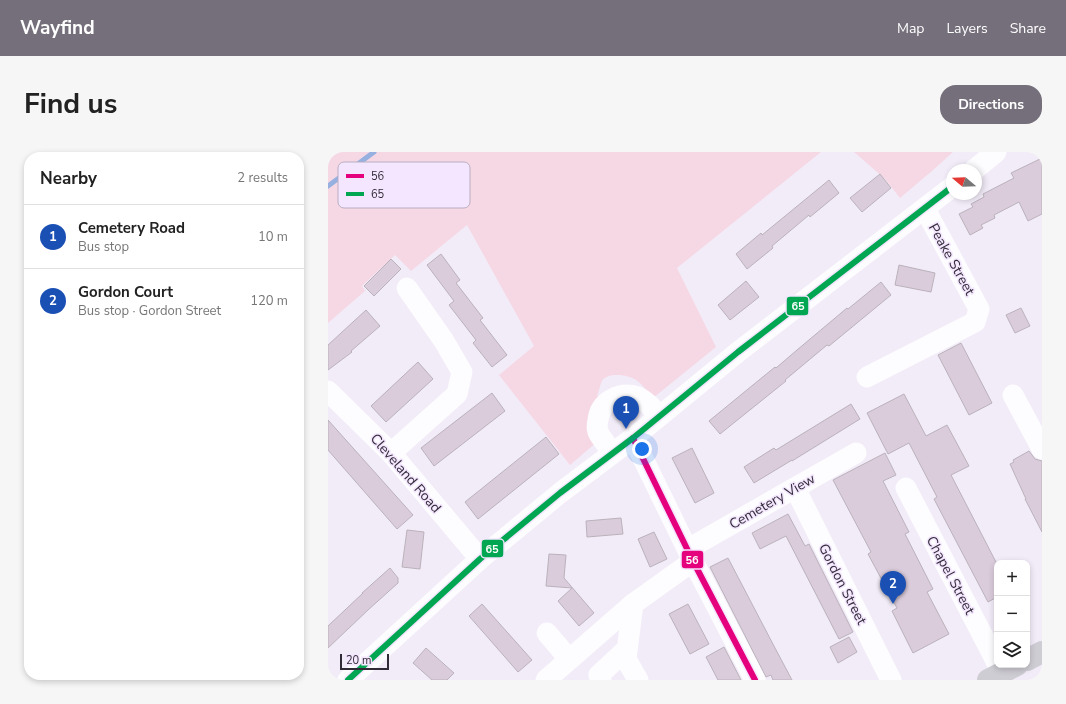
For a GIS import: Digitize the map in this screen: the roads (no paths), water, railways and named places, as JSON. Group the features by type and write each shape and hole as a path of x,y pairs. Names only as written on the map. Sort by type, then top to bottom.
{"main road":[{"path":"1030,658 1042,652"}],"street":[{"path":"981,164 996,152"},
{"path":"348,680 480,559 560,493 633,438 738,352 946,192"},
{"name":"Peake Street","path":"867,377 975,322 979,309 925,209"},
{"path":"391,453 456,394 462,372 444,341 407,288"},
{"name":"Cleveland Road","path":"328,391 391,453 480,559"},
{"path":"1013,395 1042,449"},
{"path":"613,453 598,432 598,418 600,410 605,403 612,398 620,396 634,396 647,403 659,416"},
{"path":"633,438 690,555 755,680"},
{"name":"Cemetery View","path":"546,680 690,555 795,488 856,453"},
{"name":"Gordon Street","path":"795,488 891,680"},
{"name":"Chapel Street","path":"906,488 1000,669"},
{"path":"633,604 626,658 638,680"},
{"path":"547,633 569,659"},
{"path":"601,680 599,675 627,649"}],"waterway":[{"path":"360,162 374,152"},
{"path":"328,186 338,179"}],"place":[{"name":"Cemetery Road","path":"626,429"},
{"name":"Gordon Court","path":"893,604"}]}
